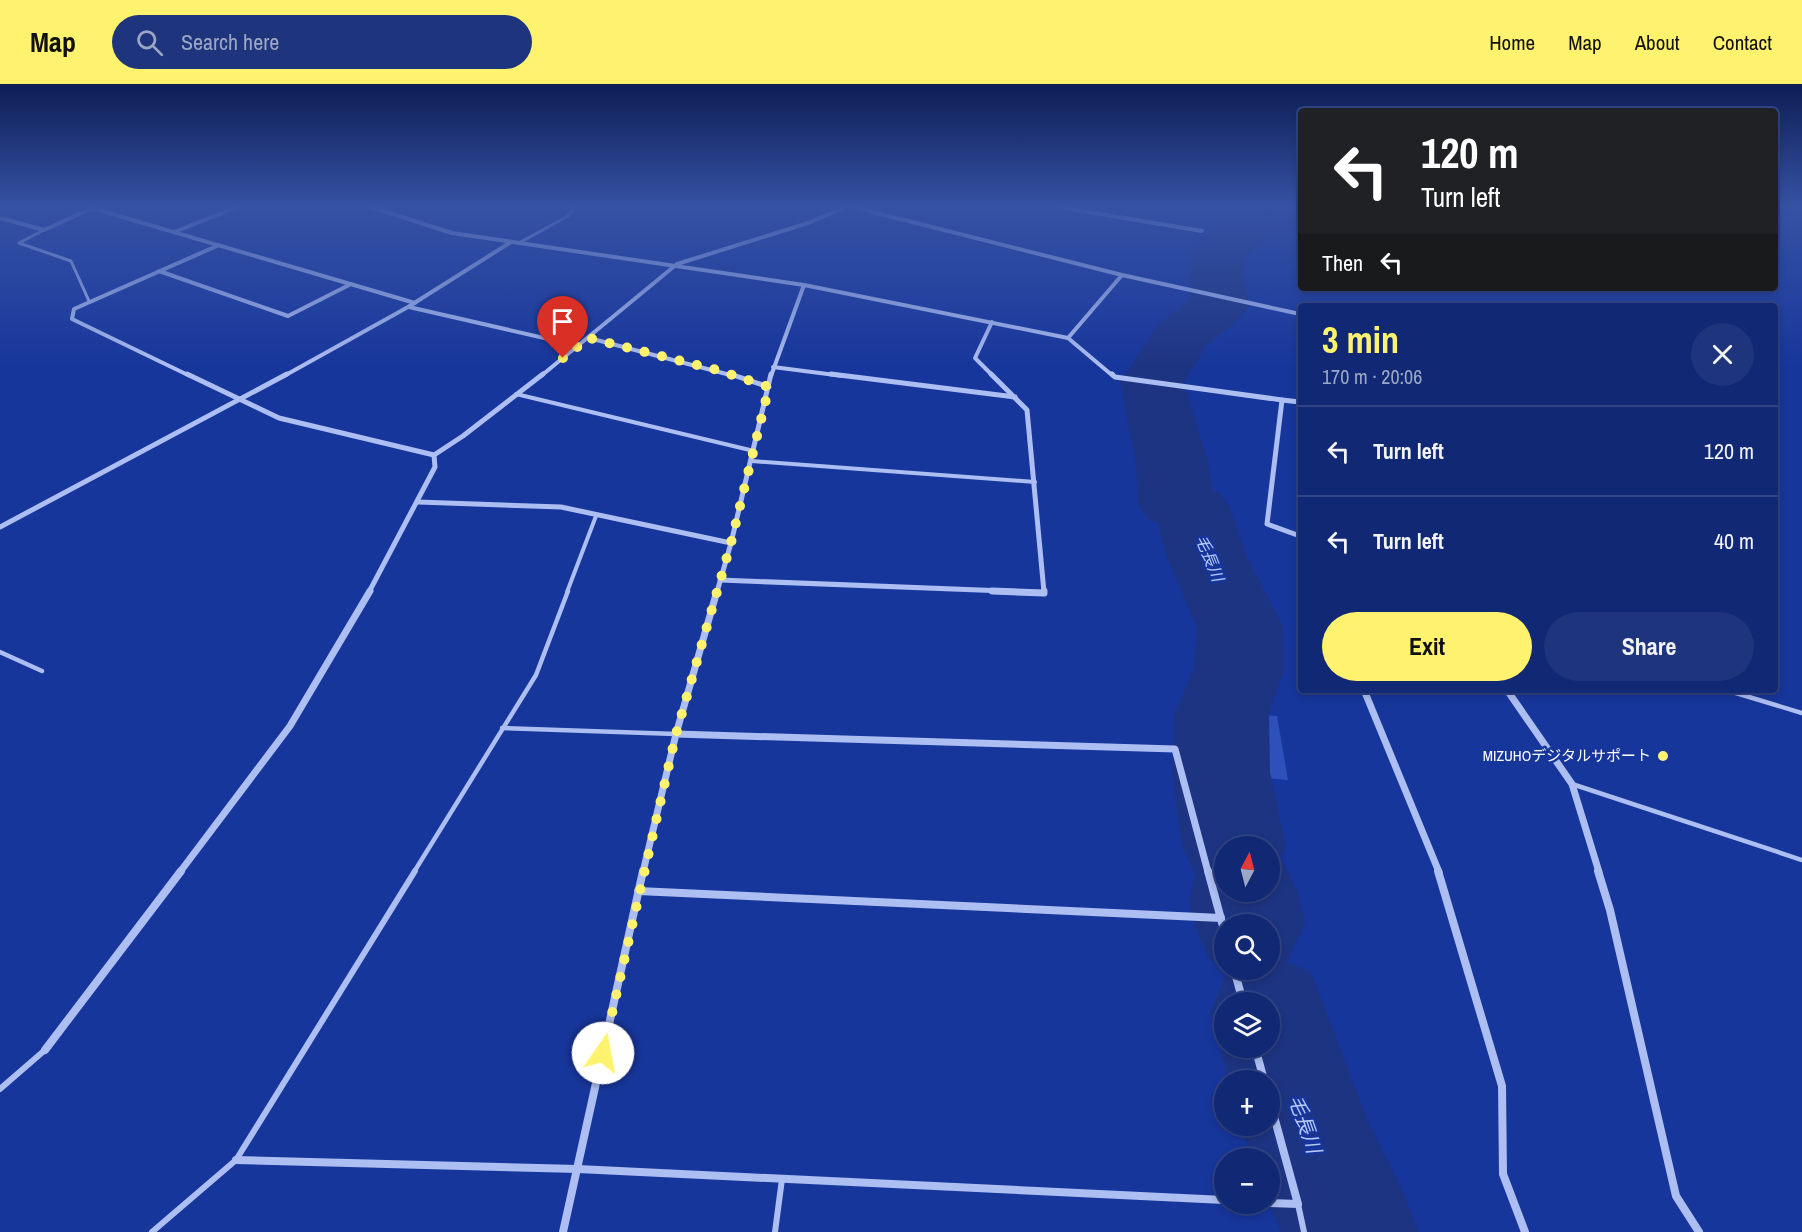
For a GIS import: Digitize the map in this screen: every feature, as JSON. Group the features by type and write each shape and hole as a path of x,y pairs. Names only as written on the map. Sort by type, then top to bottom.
{"street":[{"path":"183,261 89,301 74,309 72,319 279,418 434,455 463,436 579,346 677,264 688,261"},
{"path":"272,261 415,303"},
{"path":"0,527 240,400 415,303 482,261"},
{"path":"651,261 804,285 1068,338 1114,377 1298,402"},
{"path":"1068,261 1298,314"},
{"path":"159,271 288,316 351,284"},
{"path":"1068,338 1122,274"},
{"path":"563,1232 638,891 676,734 731,543 773,367 804,285"},
{"path":"408,307 579,346"},
{"path":"720,580 1044,593 1027,410 975,358 992,322"},
{"path":"589,338 717,370 769,387"},
{"path":"773,367 1015,397"},
{"path":"1282,400 1267,524 1298,535"},
{"path":"45,1050 290,726 370,591 418,502 435,467 434,455"},
{"path":"418,502 561,507 731,543"},
{"path":"1365,693 1444,884 1502,1086 1503,1174 1525,1232"},
{"path":"1509,693 1572,784 1610,910 1676,1196 1699,1232"},
{"path":"676,734 1175,749 1220,914"},
{"path":"638,891 1214,918"},
{"path":"1279,1136 1298,1204 1280,1203"},
{"path":"236,1160 578,1169 1214,1200"}],"lane":[{"path":"69,261 89,301"},
{"path":"516,394 754,451"},
{"path":"752,460 1035,482"},
{"path":"152,1232 236,1160 536,675 596,516"},
{"path":"0,652 42,671"},
{"path":"1736,693 1802,713"},
{"path":"502,728 676,734"},
{"path":"1572,784 1802,860"},
{"path":"0,1089 45,1050"},
{"path":"775,1232 782,1179"},
{"path":"1298,1204 1304,1232"}],"shaded area":[{"path":"1240,714 1277,716 1288,780 1238,776 1234,748"}],"waterway":[{"name":"毛長川","path":"1219,261 1217,271 1220,305 1180,337 1152,383 1172,462 1176,504 1192,508 1206,555 1240,627 1239,669 1222,713 1221,772 1232,836"},
{"name":"毛長川","path":"1245,902 1247,914"},
{"name":"毛長川","path":"1280,1047 1314,1153 1350,1232"}],"place":[{"name":"MIZUHOデジタルサポート","path":"1663,756"}],"route":[{"path":"563,358 589,338 717,370 769,387 731,543 676,734 638,891 603,1053"}]}
